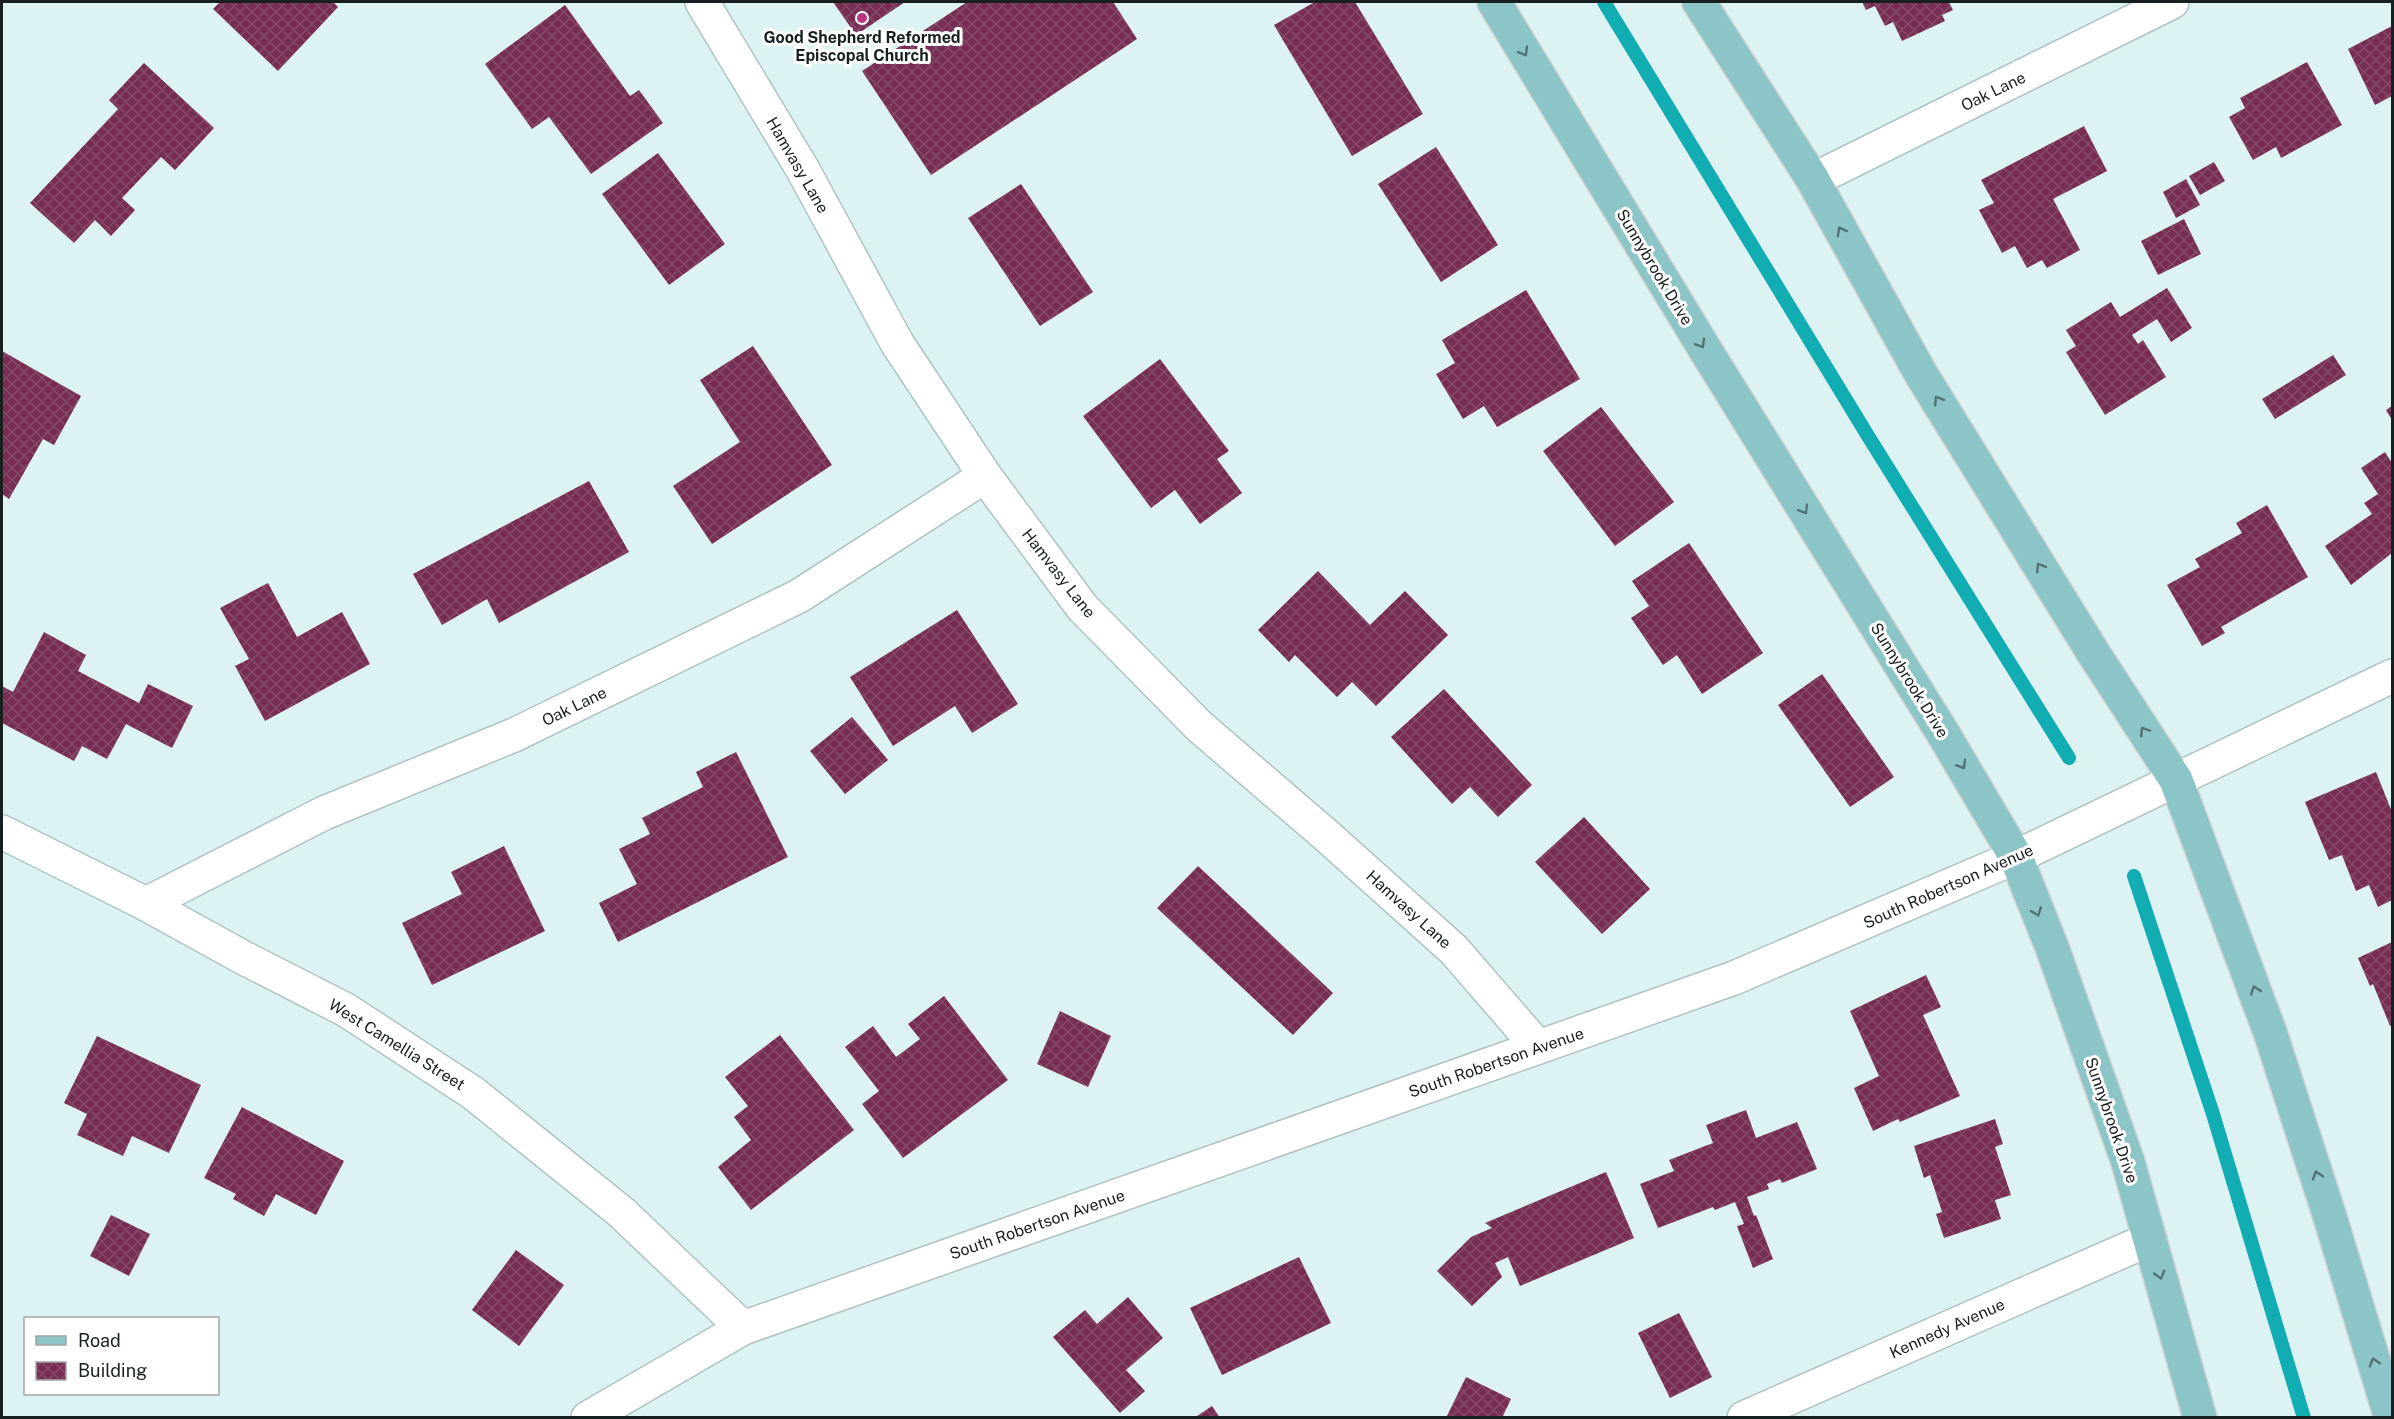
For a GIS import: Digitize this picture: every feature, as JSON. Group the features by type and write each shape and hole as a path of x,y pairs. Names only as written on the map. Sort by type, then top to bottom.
{"main road":[{"name":"Sunnybrook Drive","path":"1494,2 1706,351 1944,735 2016,857 2053,950 2124,1151 2200,1418"},
{"path":"1699,2 1813,180 1921,374 2094,654 2176,780 2271,1035 2329,1214 2391,1418"}],"street":[{"name":"Hamvasy Lane","path":"702,2 802,171 897,343 985,476 1082,607 1199,726 1328,836 1454,950 1538,1047"},
{"name":"Oak Lane","path":"1813,180 2172,2"},
{"name":"Oak Lane","path":"146,904 324,813 514,735 799,596 985,476"},
{"name":"South Robertson Avenue","path":"588,1418 743,1328 1734,978 2016,857 2392,676"},
{"name":"West Camellia Street","path":"2,832 146,904 244,958 346,1010 473,1093 621,1212 743,1328"},
{"name":"Kennedy Avenue","path":"1744,1418 2150,1239"}],"building":[{"path":"220,2 333,2 338,7 278,71 213,9"},
{"name":"Good Shepherd Reformed Episcopal Church","path":"833,2 905,2 856,35"},
{"path":"967,2 1113,2 1137,39 931,175 862,71"},
{"path":"1315,2 1355,2 1423,114 1352,156 1274,25"},
{"path":"1862,2 1949,2 1953,10 1942,15 1945,21 1902,41 1893,22 1885,26 1875,6 1866,10"},
{"path":"565,5 630,96 639,90 663,123 591,174 549,117 532,129 485,64"},
{"path":"2392,26 2392,96 2375,105 2348,49"},
{"path":"2307,62 2342,125 2281,158 2276,147 2253,160 2229,117 2245,108 2240,98"},
{"path":"144,63 214,128 175,170 161,157 122,198 135,210 111,236 95,220 74,243 30,203 118,109 109,100"},
{"path":"2084,126 2107,171 2053,199 2080,250 2047,268 2042,260 2027,268 2015,246 2002,253 1979,210 1994,203 1981,180"},
{"path":"1436,147 1498,245 1441,282 1378,184"},
{"path":"658,153 725,244 669,285 602,194"},
{"path":"2214,162 2225,181 2200,195 2189,176"},
{"path":"2186,179 2200,205 2176,218 2163,192"},
{"path":"1021,184 1093,292 1040,326 968,218"},
{"path":"2184,219 2201,254 2158,275 2141,241"},
{"path":"2167,288 2192,328 2171,342 2157,319 2132,335 2138,344 2143,340 2166,377 2105,415 2066,352 2076,346 2066,330 2111,302 2120,317"},
{"path":"1526,290 1580,379 1497,427 1484,406 1463,419 1436,374 1455,363 1442,340"},
{"path":"753,346 832,465 712,544 673,486 740,442 700,380"},
{"path":"2,351 81,396 54,445 43,439 9,499 2,494"},
{"path":"2333,355 2346,375 2275,419 2262,399"},
{"path":"1160,359 1229,451 1217,459 1242,493 1200,524 1175,490 1151,508 1083,416"},
{"path":"2392,406 2392,420 2386,410"},
{"path":"1601,407 1674,502 1615,546 1543,451"},
{"path":"2385,452 2392,463 2392,553 2351,585 2325,546 2372,514 2364,503 2378,494 2361,468"},
{"path":"589,481 629,552 499,623 487,599 442,625 413,574"},
{"path":"2267,505 2308,577 2221,627 2225,633 2202,646 2167,585 2200,567 2195,559 2242,533 2236,523"},
{"path":"1689,543 1763,653 1702,694 1677,655 1663,665 1631,618 1649,606 1632,581"},
{"path":"1318,571 1370,625 1405,591 1448,635 1376,706 1352,682 1337,697 1295,655 1289,662 1258,630"},
{"path":"268,583 297,637 342,612 370,664 265,721 235,666 249,659 220,608"},
{"path":"957,610 1018,704 972,733 955,706 893,746 850,677"},
{"path":"44,632 86,655 78,671 139,703 148,684 193,706 172,748 126,724 107,759 82,746 74,761 2,723 2,686 13,692"},
{"path":"1822,674 1894,777 1850,807 1778,705"},
{"path":"1444,689 1532,785 1498,817 1470,787 1452,804 1391,737"},
{"path":"852,717 888,760 845,794 810,751"},
{"path":"736,752 788,857 618,942 599,903 637,884 619,849 650,834 642,818 703,787 696,772"},
{"path":"2376,772 2392,812 2392,900 2378,907 2369,885 2356,891 2342,855 2329,860 2305,802"},
{"path":"1584,817 1650,889 1602,934 1535,862"},
{"path":"504,846 545,931 432,985 402,923 462,894 451,872"},
{"path":"1198,866 1333,993 1293,1035 1157,908"},
{"path":"2392,942 2392,1025 2390,1026 2373,984 2370,986 2358,958"},
{"path":"1926,975 1941,1007 1923,1015 1960,1096 1900,1122 1898,1119 1873,1131 1854,1088 1879,1076 1850,1011"},
{"path":"944,996 1008,1080 903,1158 862,1104 879,1091 845,1047 873,1026 896,1057 920,1039 908,1024"},
{"path":"1060,1011 1111,1036 1088,1087 1037,1064"},
{"path":"780,1035 854,1130 751,1210 718,1167 751,1140 734,1117 748,1106 725,1077"},
{"path":"97,1036 201,1085 169,1153 132,1136 123,1156 77,1135 87,1114 64,1103"},
{"path":"242,1107 344,1161 316,1215 276,1194 264,1216 233,1199 236,1194 204,1178"},
{"path":"1746,1110 1756,1138 1797,1122 1817,1169 1782,1183 1780,1179 1767,1184 1769,1189 1747,1197 1773,1259 1753,1268 1737,1226 1744,1224 1735,1202 1715,1210 1713,1207 1658,1228 1640,1184 1674,1171 1669,1160 1713,1143 1706,1125"},
{"path":"1995,1119 2003,1144 1995,1147 2011,1195 1995,1200 2001,1219 1944,1238 1936,1214 1942,1212 1930,1175 1924,1178 1914,1146"},
{"path":"1606,1172 1634,1238 1520,1286 1508,1257 1495,1263 1502,1277 1472,1306 1437,1271 1471,1237 1492,1228 1485,1223"},
{"path":"111,1215 150,1234 129,1276 90,1256"},
{"path":"516,1250 564,1285 519,1346 472,1310"},
{"path":"1299,1257 1331,1323 1222,1375 1190,1308"},
{"path":"1128,1297 1163,1338 1126,1370 1145,1391 1120,1413 1053,1337 1085,1310 1097,1324"},
{"path":"1679,1313 1712,1377 1670,1398 1638,1333"},
{"path":"1466,1377 1511,1399 1502,1418 1446,1418"},
{"path":"1212,1406 1220,1418 1194,1418"}],"waterway":[{"path":"1604,2 1868,436 2069,758"},
{"path":"2134,876 2213,1114 2304,1418"}],"place":[{"name":"Good Shepherd Reformed Episcopal Church","path":"862,18"}]}
